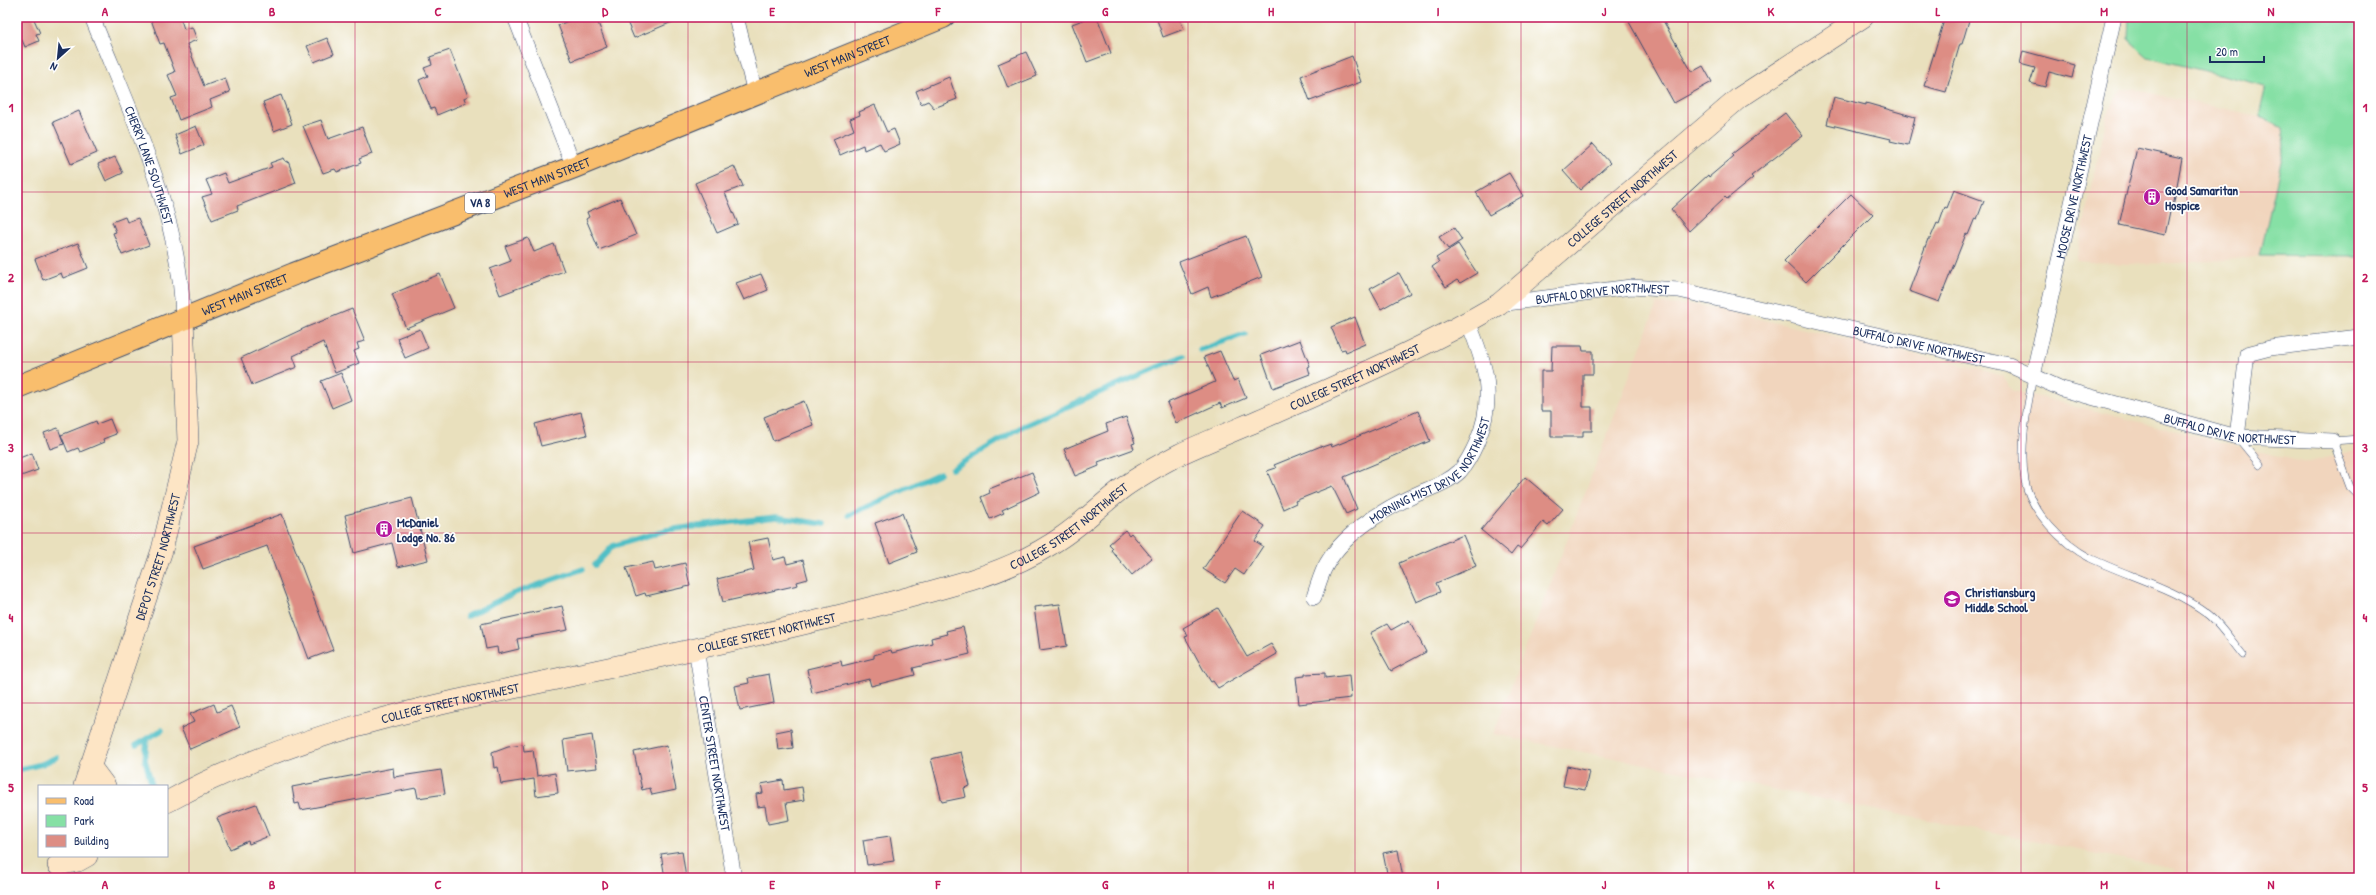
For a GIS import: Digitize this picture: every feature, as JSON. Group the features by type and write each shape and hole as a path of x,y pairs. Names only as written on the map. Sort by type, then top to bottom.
{"main road":[{"name":"WEST MAIN STREET","path":"17,387 294,274 574,167 942,17"}],"street":[{"name":"CHERRY LANE SOUTHWEST","path":"92,17 159,184 182,292 183,319"},
{"path":"515,17 574,167"},
{"path":"736,17 755,94"},
{"name":"COLLEGE STREET NORTHWEST","path":"168,801 223,773 310,739 433,705 696,649 960,583 1020,561 1062,537 1127,485 1179,455 1402,356 1468,322 1499,304 1739,98 1862,17"},
{"name":"MOOSE DRIVE NORTHWEST","path":"2033,376 2114,17"},
{"name":"BUFFALO DRIVE NORTHWEST","path":"1499,304 1631,287 1680,290 2009,365 2062,389 2237,436 2333,441"},
{"name":"DEPOT STREET NORTHWEST","path":"84,785 162,550 188,442 183,319"},
{"name":"MORNING MIST DRIVE NORTHWEST","path":"1314,597 1324,568 1339,547 1361,528 1385,512 1414,495 1439,485 1460,471 1474,449 1483,427 1488,406 1486,381 1480,351 1468,322"},
{"path":"2237,436 2247,354 2270,348 2359,337"},
{"name":"CENTER STREET NORTHWEST","path":"696,649 734,878"},
{"path":"90,766 104,785"},
{"path":"58,866 78,861 85,857"}],"lane":[{"path":"2033,376 2025,421 2025,482 2039,513 2059,536 2089,557 2177,595 2208,614 2243,655"},
{"path":"2237,436 2260,465"},
{"path":"2359,439 2333,441 2350,487 2359,496"}],"shaded area":[{"path":"2131,89 2259,116 2271,121 2283,129 2285,145 2260,255 2228,260 2181,263 2128,264 2076,261 2107,116 2117,96 2123,90"},
{"name":"Christiansburg Middle School","path":"1657,304 1699,305 1982,370 2003,376 2011,390 2306,463 2359,449 2359,878 2172,878 2174,869 1493,734"}],"green space":[{"path":"2129,17 2359,17 2359,256 2260,255 2285,145 2283,129 2271,121 2259,116 2266,86 2148,57 2128,39"}],"building":[{"path":"17,17 33,17 40,33 36,34 39,41 25,47 22,40 17,42"},
{"path":"150,17 180,17 184,29 192,27 197,40 187,44 204,86 225,78 230,92 210,100 212,107 179,120 171,98 177,96 168,75 175,72 164,43 160,44"},
{"path":"579,17 596,17 607,47 572,61 558,25"},
{"path":"625,17 684,17 634,38"},
{"path":"1091,17 1097,17 1111,53 1087,62 1072,24"},
{"path":"1156,17 1179,17 1184,29 1163,37"},
{"path":"1638,17 1661,17 1692,72 1703,66 1712,82 1674,103 1629,22"},
{"path":"1945,17 1970,17 1962,44 1960,44 1946,92 1924,86"},
{"path":"327,38 334,54 314,62 307,46"},
{"path":"450,50 468,96 464,98 466,103 437,115 434,108 431,109 419,80 428,76 424,68 432,65 430,57"},
{"path":"2023,51 2075,65 2072,78 2049,72 2045,87 2030,83 2035,68 2020,64"},
{"path":"1026,52 1037,76 1008,88 998,64"},
{"path":"1352,56 1361,82 1310,101 1301,76"},
{"path":"949,77 957,99 934,108 928,101 921,104 916,91"},
{"path":"281,95 292,124 274,131 263,102"},
{"path":"1834,97 1866,105 1866,103 1915,117 1908,145 1890,141 1891,139 1827,124"},
{"path":"875,105 887,132 894,129 900,144 884,151 880,143 864,150 863,145 840,155 833,139 854,130 850,119 860,115 859,112"},
{"path":"79,111 97,153 71,164 53,122"},
{"path":"1785,113 1803,136 1751,176 1753,178 1727,199 1725,197 1689,231 1671,209 1708,175 1709,177 1734,156 1732,154"},
{"path":"321,120 328,139 362,127 372,154 359,159 361,163 337,172 335,169 323,173 303,126"},
{"path":"196,126 204,145 182,154 175,135"},
{"path":"1593,144 1610,163 1580,190 1563,171"},
{"name":"Good Samaritan Hospice","path":"2137,148 2182,158 2174,202 2172,211 2170,211 2165,235 2119,225"},
{"path":"115,157 123,173 106,181 98,164"},
{"path":"284,158 286,162 288,161 296,183 237,206 238,210 212,220 202,197 212,194 206,180 224,173 228,183 272,167 270,163"},
{"path":"734,166 743,186 725,193 738,224 717,233 695,183"},
{"path":"1509,173 1523,196 1489,215 1476,192"},
{"path":"1954,190 1984,201 1977,219 1975,218 1968,235 1966,234 1939,302 1909,291 1928,239 1930,239 1937,223 1939,224 1945,207 1947,208"},
{"path":"1851,194 1873,215 1806,282 1784,261"},
{"path":"620,198 636,235 599,250 586,219 589,217 587,212"},
{"path":"125,217 127,222 138,218 149,245 122,255 113,233 116,232 112,222"},
{"path":"1454,228 1462,240 1448,249 1439,237"},
{"path":"1246,236 1262,277 1211,297 1208,287 1192,294 1179,262"},
{"path":"528,238 534,252 554,244 564,271 500,295 490,269 511,261 505,246"},
{"path":"78,243 88,268 63,278 61,273 43,280 35,259"},
{"path":"1458,244 1477,273 1460,283 1457,280 1446,287 1432,267 1439,262 1436,258"},
{"path":"1399,273 1410,293 1381,309 1370,289"},
{"path":"440,274 454,308 406,328 392,294"},
{"path":"761,274 768,290 744,300 736,283"},
{"path":"352,309 365,341 357,343 359,349 354,351 359,363 335,373 323,342 293,356 297,367 252,385 241,358 307,327"},
{"path":"1355,317 1365,344 1346,352 1345,349 1341,350 1331,327"},
{"path":"420,329 428,348 405,358 397,338"},
{"path":"1300,340 1310,366 1308,367 1310,374 1273,388 1261,355"},
{"path":"1552,346 1582,346 1583,351 1593,351 1593,374 1583,374 1583,407 1592,407 1592,431 1583,431 1583,437 1551,437 1551,411 1541,411 1541,371 1551,371"},
{"path":"1220,351 1233,381 1238,379 1246,398 1222,408 1220,403 1176,423 1167,403 1215,382 1204,357"},
{"path":"341,373 351,400 332,408 321,381"},
{"path":"804,401 813,425 773,441 764,417"},
{"path":"1418,411 1430,441 1344,477 1357,509 1346,514 1332,486 1295,501 1296,503 1283,509 1267,471 1276,468 1274,465 1321,446 1331,444 1332,447"},
{"path":"581,412 587,435 541,446 535,424"},
{"path":"1126,417 1135,443 1132,444 1134,449 1098,462 1099,466 1075,476 1064,449 1108,431 1106,424"},
{"path":"110,419 116,434 103,439 104,442 80,452 78,448 68,452 61,435 96,421 97,424"},
{"path":"58,428 64,444 50,449 44,433"},
{"path":"32,453 38,470 21,476 20,473 17,475 17,459"},
{"path":"1032,472 1040,492 1002,510 1004,513 990,519 981,497 990,493 989,489"},
{"path":"1525,477 1563,509 1548,526 1543,522 1520,549 1517,547 1511,555 1481,530"},
{"name":"McDaniel Lodge No. 86","path":"412,498 428,560 398,567 392,543 354,553 345,515"},
{"path":"1242,511 1265,526 1255,541 1263,546 1244,575 1235,569 1225,583 1203,569"},
{"path":"902,513 917,552 889,563 875,523"},
{"path":"282,514 333,650 309,659 267,546 203,569 194,546"},
{"path":"1125,530 1129,535 1131,533 1152,558 1132,575 1111,550 1113,548 1109,544"},
{"path":"1463,535 1476,566 1436,583 1440,592 1416,602 1399,563"},
{"path":"768,538 773,560 785,557 787,564 803,560 808,579 797,582 798,585 723,602 717,579 754,570 748,542"},
{"path":"653,562 655,570 685,563 690,586 646,596 645,593 636,596 626,568"},
{"path":"1060,604 1067,646 1040,650 1034,607"},
{"path":"562,606 568,630 517,639 519,649 498,654 497,647 486,649 481,624"},
{"path":"1218,608 1247,657 1271,644 1277,654 1218,688 1213,681 1211,682 1203,669 1185,637 1188,636 1183,628"},
{"path":"1409,620 1426,652 1391,671 1370,633 1387,624 1391,630"},
{"path":"963,627 970,654 913,668 915,675 871,686 869,679 812,693 807,669 841,661 842,666 874,658 874,655 891,650 892,653 932,643 931,638 947,634 946,631"},
{"path":"1325,673 1325,678 1349,675 1351,698 1299,704 1296,677 1305,676 1305,674"},
{"path":"769,674 774,703 740,710 735,686 749,683 748,678"},
{"path":"214,704 217,712 231,706 240,727 190,749 181,728 194,722 190,714"},
{"path":"791,729 793,748 778,750 776,732"},
{"path":"592,735 597,768 567,771 563,740"},
{"path":"523,744 524,751 533,750 537,776 555,773 558,793 536,796 534,779 501,784 498,767 494,768 492,752 508,746"},
{"path":"667,745 676,790 652,795 650,788 642,790 634,752"},
{"path":"961,752 970,786 964,788 966,797 942,802 931,759"},
{"path":"1567,766 1589,771 1585,790 1563,786"},
{"path":"393,768 394,777 441,770 445,794 418,798 416,788 301,810 299,803 295,804 292,787"},
{"path":"783,780 784,790 802,787 804,800 786,803 789,820 768,824 765,806 758,807 756,794 763,793 761,784"},
{"path":"256,804 269,836 249,844 248,841 230,849 217,818"},
{"path":"890,836 894,861 867,865 863,840"},
{"path":"1398,850 1403,878 1388,878 1383,853"},
{"path":"682,851 686,878 665,878 661,854"}],"waterway":[{"path":"1200,350 1245,334"},
{"path":"952,469 1023,426 1183,356"},
{"path":"849,515 940,473"},
{"path":"595,565 613,546 666,530 776,517 824,524"},
{"path":"467,616 512,594 583,569"},
{"path":"136,745 162,730"},
{"path":"147,739 145,760 152,785"},
{"path":"17,770 42,764 57,757"}],"place":[{"name":"Good Samaritan Hospice","path":"2152,197"},
{"name":"McDaniel Lodge No. 86","path":"384,529"},
{"name":"Christiansburg Middle School","path":"1952,599"}]}
